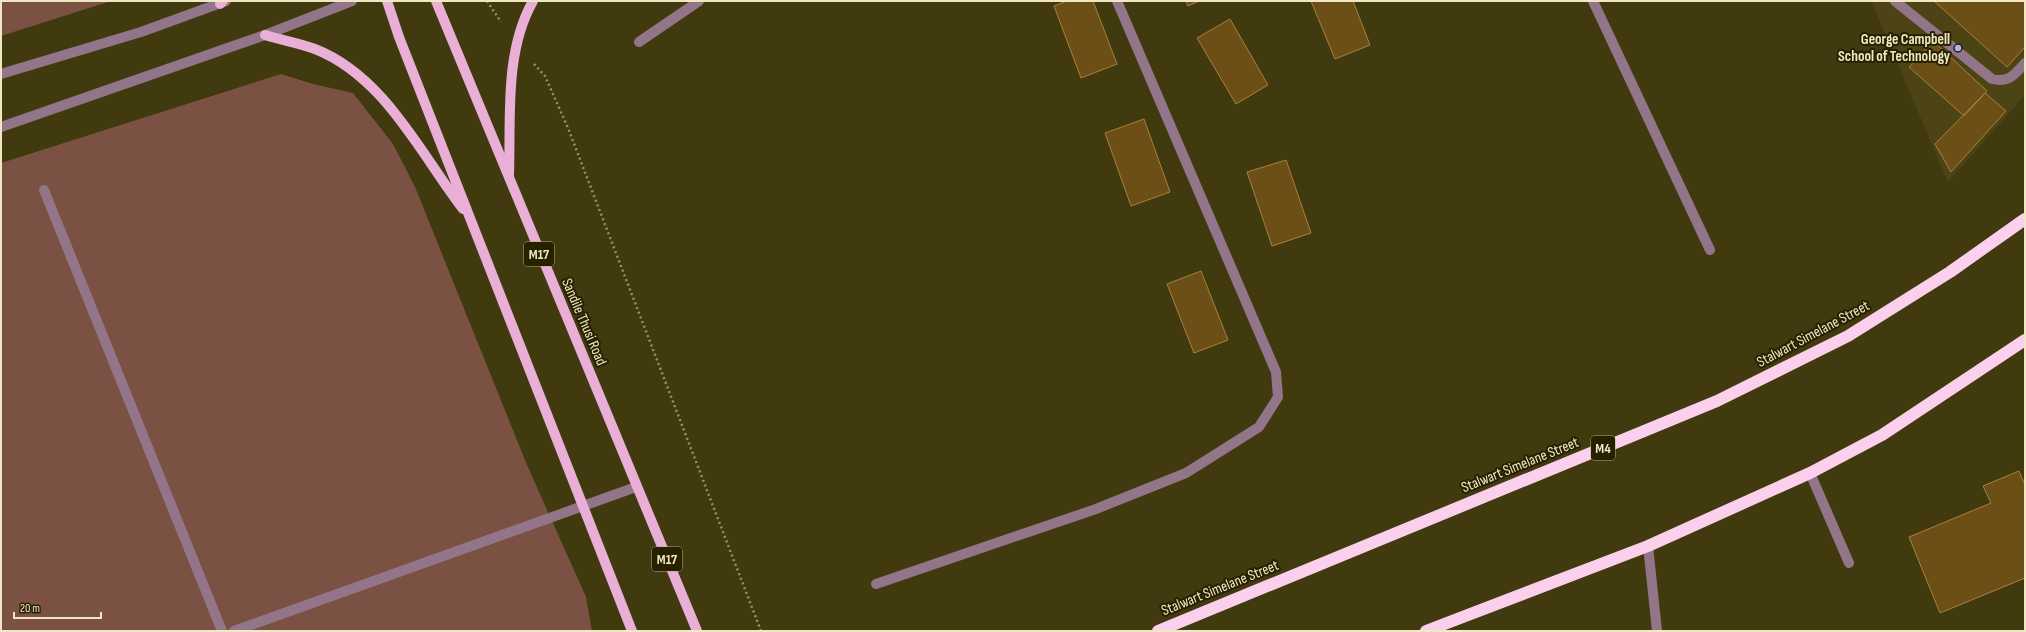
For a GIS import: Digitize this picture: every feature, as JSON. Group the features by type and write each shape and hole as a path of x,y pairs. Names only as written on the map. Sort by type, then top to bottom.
{"highway":[{"name":"Stalwart Simelane Street","path":"1158,631 1717,401 1848,336 1950,272 2025,219"},
{"path":"1426,631 1648,546 1810,473 1882,435 2025,340"}],"main road":[{"path":"387,1 399,37 632,631"},
{"name":"Sandile Thusi Road","path":"436,1 508,180 697,631"},
{"path":"508,180 512,84 517,44 527,12 533,1"},
{"path":"265,35 315,49 342,63 364,79 387,104 471,220"}],"street":[{"path":"1,127 265,35 352,1"},
{"path":"639,42 699,1"},
{"path":"876,584 1096,508 1186,473 1259,427 1278,397 1276,372 1117,1"},
{"path":"1593,1 1710,250"},
{"path":"1895,1 1992,79 2006,80 2014,76 2025,63"},
{"path":"1,74 141,32 223,2"},
{"path":"44,190 222,631"},
{"path":"1810,473 1849,563"},
{"path":"234,631 636,487"},
{"path":"1648,546 1657,631"}],"path":[{"path":"487,1 517,44 545,76 568,128 761,631"}],"shaded area":[{"path":"1,1 111,1 1,36"},
{"name":"George Campbell School of Technology","path":"1871,1 2025,1 2025,95 1948,182"},
{"path":"281,74 313,84 353,93 393,144 415,187 527,465 586,597 592,631 1,631 1,163"}],"building":[{"path":"1067,1 1093,1 1117,64 1081,78 1054,6"},
{"path":"1186,1 1199,1 1188,6"},
{"path":"1311,1 1353,1 1370,45 1335,59"},
{"path":"1934,1 2025,1 2025,47 2007,67"},
{"path":"1230,19 1268,85 1236,104 1197,38"},
{"path":"1933,41 1987,91 1964,116 1909,67"},
{"path":"1985,93 2006,111 1951,172 1935,144"},
{"path":"1144,119 1170,192 1131,206 1105,133"},
{"path":"1286,160 1311,233 1272,246 1247,172"},
{"path":"1201,271 1228,340 1194,353 1167,284"},
{"path":"2019,471 2025,485 2025,578 1940,613 1909,537 1991,503 1983,486"}],"place":[{"name":"George Campbell School of Technology","path":"1958,48"}]}
